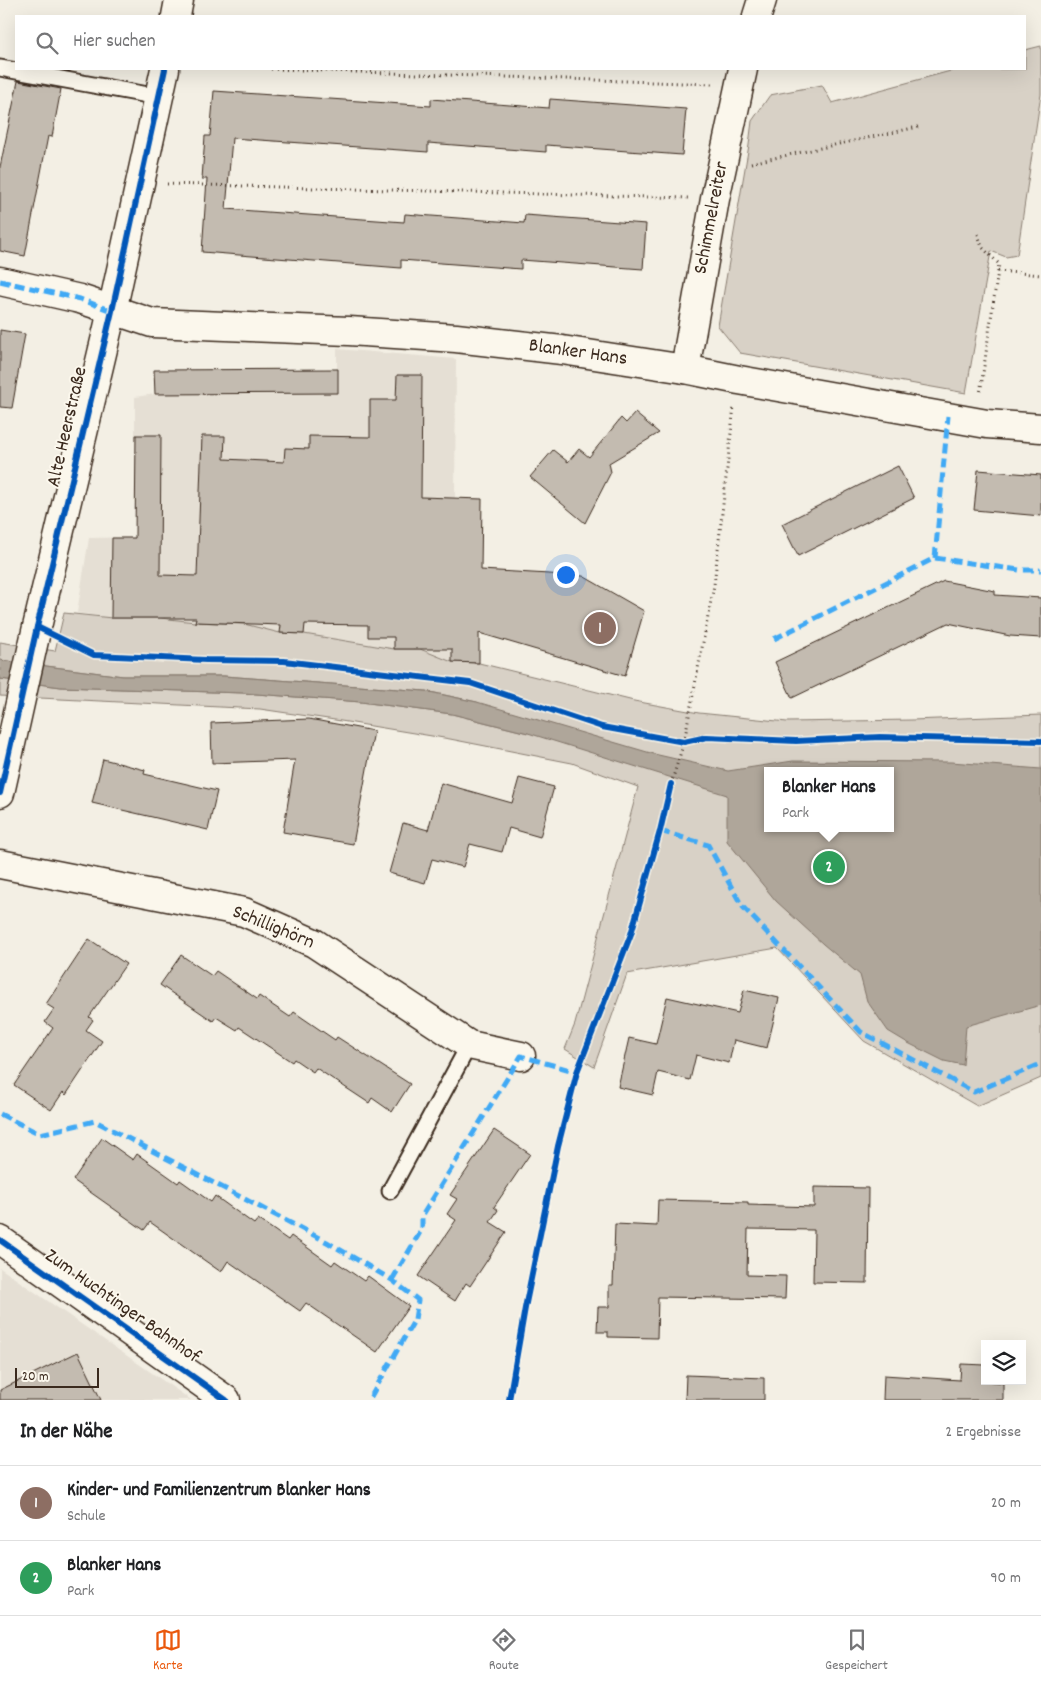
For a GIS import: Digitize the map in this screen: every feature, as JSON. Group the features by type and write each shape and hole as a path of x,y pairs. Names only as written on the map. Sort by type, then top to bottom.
{"street":[{"path":"176,15 180,0"},
{"path":"758,15 762,0"},
{"name":"Alte Heerstraße","path":"0,794 141,184 165,70"},
{"name":"Schimmelreiter","path":"685,369 714,199 741,77"},
{"name":"Blanker Hans","path":"0,281 80,298 112,311 152,323 349,331 456,338 562,350 685,369 987,424 1041,428"},
{"name":"Schillighörn","path":"0,864 244,912 314,943 469,1045 521,1056"},
{"name":"Zum Huchtinger Bahnhof","path":"0,1240 226,1400"}],"lane":[{"path":"0,68 159,97"},
{"path":"390,1191 469,1045"}],"path":[{"path":"330,70 741,77"},
{"path":"721,166 755,163 918,126"},
{"path":"141,184 714,199"},
{"path":"976,422 999,264 982,247 978,234"},
{"path":"998,270 1041,275"},
{"path":"671,784 684,742 714,585 733,409 739,380"}],"shaded area":[{"path":"1041,46 1041,94 1017,255 1006,257 991,251 966,393 740,353 718,326 752,121 770,95 822,85 832,103 954,70 1026,70 1026,50"},
{"path":"337,349 456,359 455,498 482,499 479,663 452,662 420,649 394,649 304,634 280,633 244,624 160,618 111,618 77,613 89,538 135,537 135,397 155,394 154,370 337,369"},
{"path":"64,613 112,618 160,618 244,624 280,633 304,634 394,649 420,649 452,662 479,663 634,701 699,713 787,722 1041,715 1041,1078 977,1106 864,1041 777,948 627,974 594,1067 565,1049 575,1024 638,787 572,763 450,739 260,709 0,696 0,679 61,687 243,693 361,702 452,714 528,733 477,702 426,691 224,676 123,676 0,660 0,642 55,651"},
{"path":"0,660 123,676 224,676 425,691 477,702 654,754 728,771 793,761 951,762 1041,769 1041,1005 966,1026 963,1065 944,1061 888,1031 867,1001 860,975 776,901 727,841 727,795 528,733 452,714 361,702 243,693 61,687 0,679"},
{"path":"0,1268 191,1400 0,1400"}],"building":[{"path":"18,81 61,89 52,137 48,136 25,256 0,251 0,167"},
{"path":"214,91 431,106 431,99 549,108 550,99 686,109 682,155 546,145 546,152 428,143 428,152 232,138 226,209 404,222 405,214 524,223 525,215 646,224 643,269 521,260 521,269 401,260 401,268 202,252 207,179 202,179 205,136 210,136"},
{"path":"0,330 25,334 12,408 0,407"},
{"path":"338,369 338,393 155,394 154,370"},
{"path":"397,375 422,375 421,497 482,499 481,570 583,576 644,611 625,676 479,633 479,663 452,662 452,649 394,649 394,637 368,637 368,625 305,624 304,634 280,633 281,625 195,622 196,618 111,618 112,538 135,538 136,435 161,435 160,575 197,576 202,436 225,436 224,459 284,462 285,448 309,449 309,436 370,437 370,400 396,400"},
{"path":"635,413 659,433 609,463 611,472 585,523 530,477 553,450 568,462 579,449 589,457 621,418 626,423"},
{"path":"898,466 914,498 798,556 782,524"},
{"path":"978,470 1041,475 1041,516 974,510"},
{"path":"944,581 995,591 995,595 1041,598 1041,638 1010,636 948,623 792,698 775,662"},
{"path":"309,719 374,731 353,844 283,832 295,760 212,763 211,723"},
{"path":"103,759 145,770 144,774 217,791 208,830 92,803"},
{"path":"519,778 554,787 540,837 509,828 502,852 470,844 463,867 432,859 425,883 389,873 403,823 428,830 441,783 512,803"},
{"path":"89,939 126,964 89,1017 93,1020 86,1030 102,1041 66,1095 63,1092 51,1110 14,1085 53,1028 45,1022 54,1009 46,1004"},
{"path":"181,955 212,976 216,971 257,999 259,996 290,1017 294,1012 335,1040 337,1037 410,1084 392,1112 372,1098 369,1103 316,1068 313,1072 294,1059 292,1062 239,1027 237,1030 216,1017 213,1021 160,985"},
{"path":"744,990 779,998 767,1048 734,1040 729,1063 696,1055 690,1080 658,1072 653,1095 618,1087 629,1038 656,1044 667,997 738,1013"},
{"path":"494,1130 530,1154 494,1207 498,1210 490,1222 506,1232 470,1286 466,1283 455,1301 418,1276 456,1220 447,1214 457,1199 450,1195"},
{"path":"102,1138 133,1160 137,1154 178,1183 180,1180 211,1202 215,1196 254,1224 258,1219 288,1240 291,1236 332,1265 335,1261 364,1281 368,1276 409,1306 377,1352 306,1303 300,1311 228,1261 221,1272 150,1222 144,1230 73,1180"},
{"path":"814,1187 868,1188 867,1283 813,1282 814,1230 748,1229 747,1275 786,1276 785,1299 658,1297 657,1338 608,1337 608,1332 597,1332 598,1307 609,1307 609,1285 613,1285 615,1224 657,1226 658,1200 748,1202 748,1205 814,1207"},
{"path":"78,1352 101,1400 0,1400 0,1390"},
{"path":"961,1364 981,1365 981,1385 1003,1385 1003,1400 883,1400 884,1375 960,1380"},
{"path":"686,1375 764,1378 764,1400 685,1400"}],"marked path":[{"path":"0,281 80,299 112,311"},
{"path":"935,558 948,416"},
{"path":"774,639 935,558 1019,570 1041,570"},
{"path":"660,831 708,845 742,906 861,1032 974,1092 1041,1064"},
{"path":"392,1280 422,1229 422,1216 521,1056 577,1072"},
{"path":"0,1114 40,1134 95,1121 327,1242 392,1280 418,1300 415,1319 369,1400"}],"cycle path":[{"path":"0,793 37,627 112,311 165,70"},
{"path":"37,627 94,655 284,661 470,683 602,727 684,742 707,737 796,741 880,737 1041,741"},
{"path":"509,1400 525,1308 558,1146 577,1072 631,934 671,784"},
{"path":"0,1240 226,1400"}],"place":[{"name":"Kinder- und Familienzentrum Blanker Hans","path":"600,628"},
{"name":"Blanker Hans","path":"829,867"}]}
